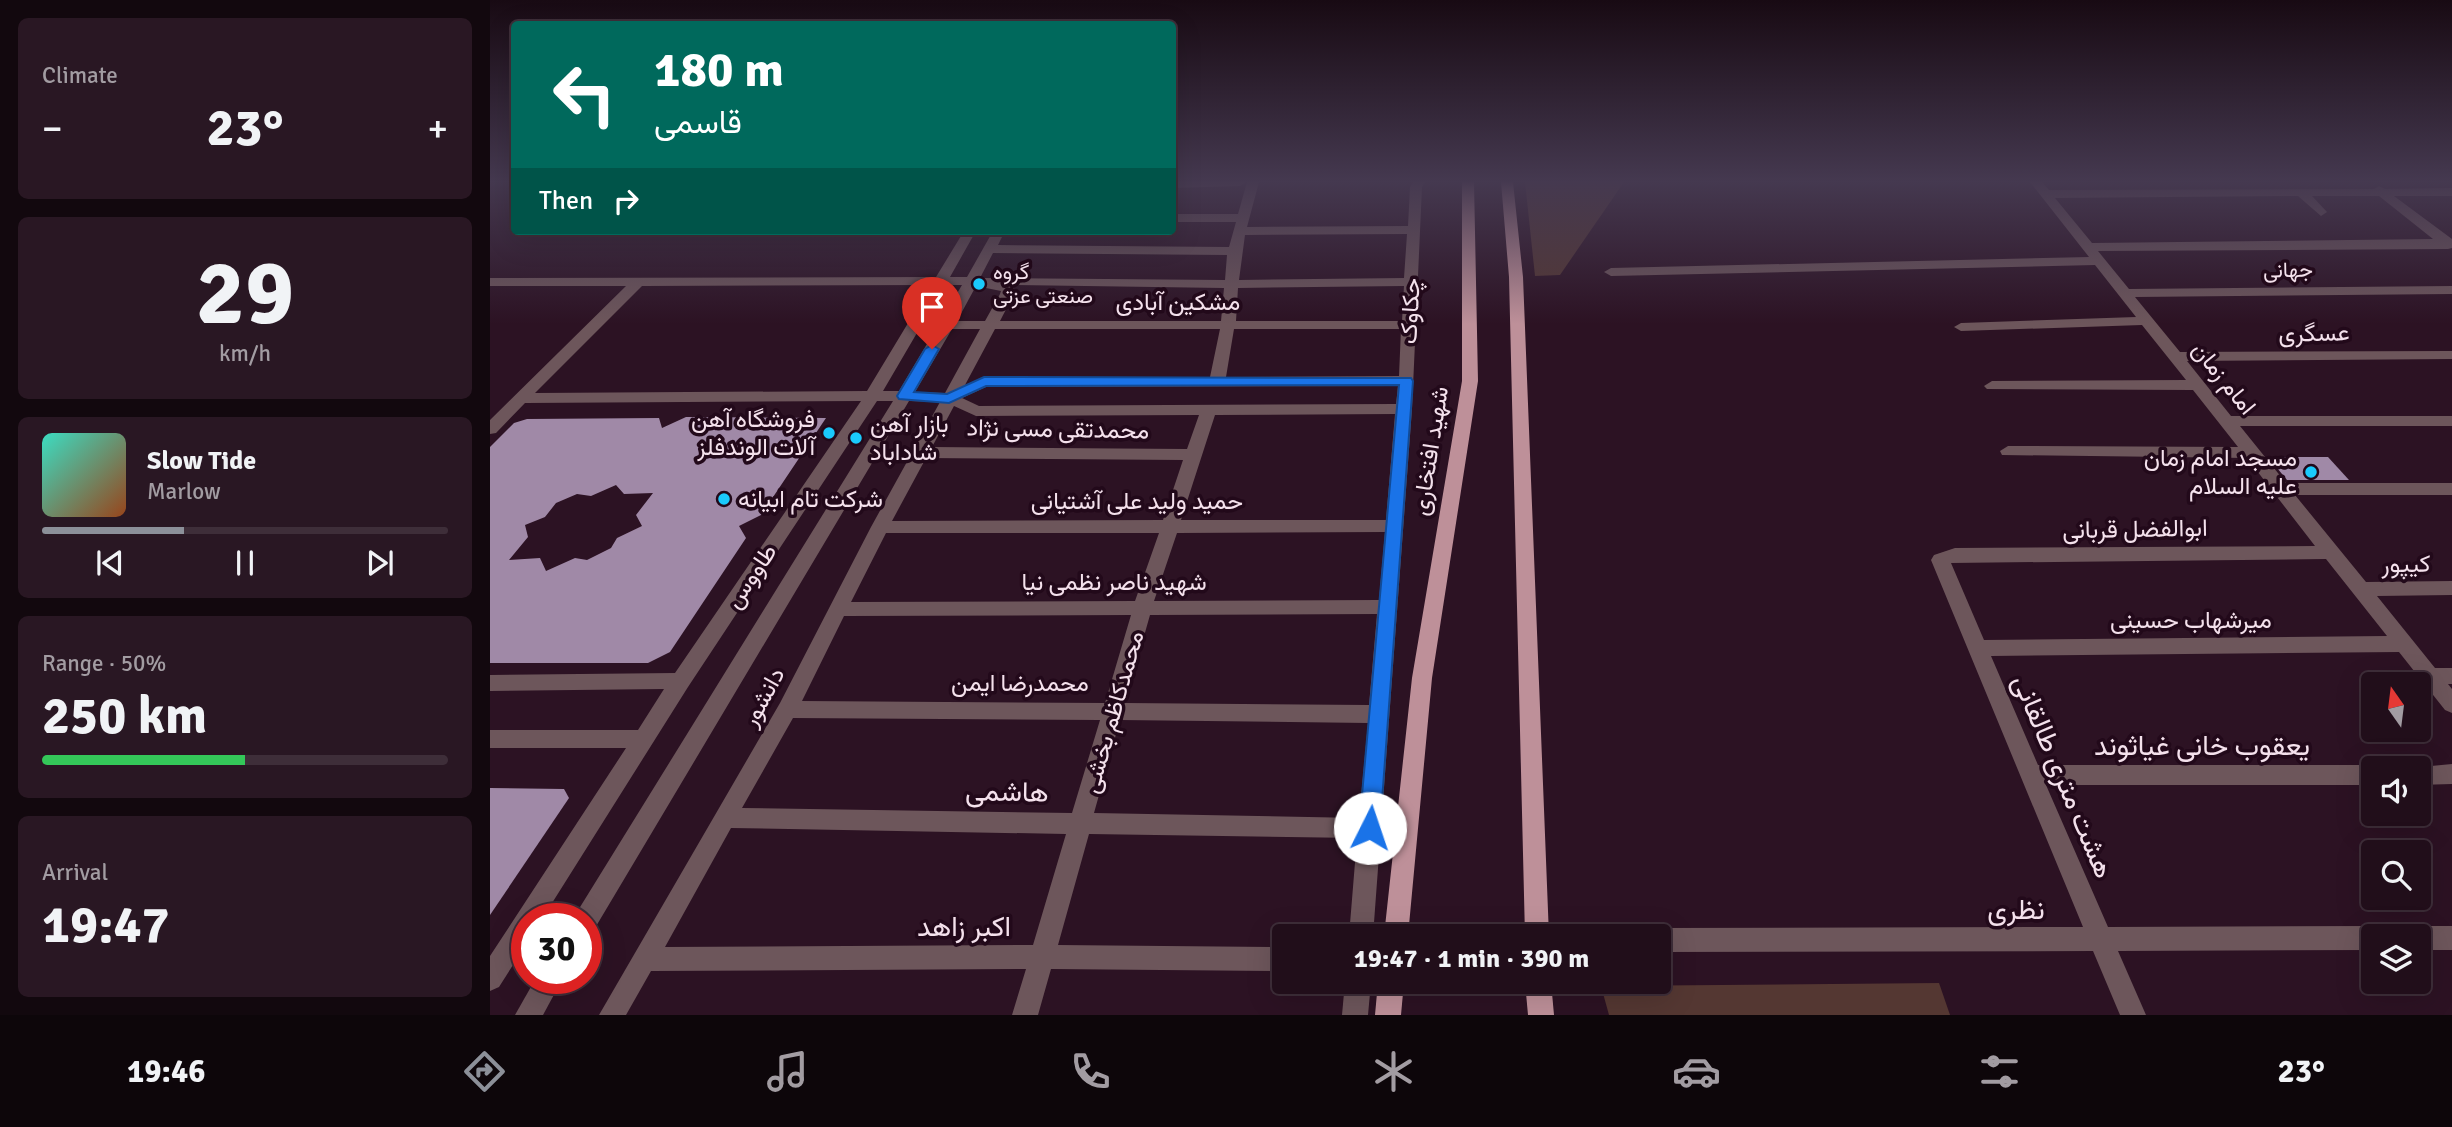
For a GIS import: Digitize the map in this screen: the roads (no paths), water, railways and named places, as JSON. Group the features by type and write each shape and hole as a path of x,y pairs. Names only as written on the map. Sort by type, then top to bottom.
{"main road":[{"name":"شهید افتخاری","path":"1397,924 1422,678 1470,381 1468,229"},
{"path":"1511,229 1516,277 1537,924"},
{"path":"1388,1015 1390,994"},
{"path":"1539,994 1541,1015"},
{"path":"1543,994 1552,1015"}],"street":[{"path":"1217,382 1228,325 1234,251 1240,229"},
{"path":"1397,229 1415,230"},
{"name":"امام زمان","path":"2074,229 2427,672"},
{"path":"2430,229 2450,245"},
{"name":"چکاوک","path":"1362,924 1404,409 1415,230"},
{"name":"طاووس","path":"538,903 681,681 872,396 968,235"},
{"name":"طاووس","path":"596,903 947,326 997,235"},
{"path":"2088,247 2450,245"},
{"path":"989,249 1234,251"},
{"path":"1611,272 2099,261"},
{"name":"دانشور","path":"612,1015 787,709 880,527 1008,288 972,281"},
{"path":"490,282 1412,282"},
{"path":"490,429 637,283"},
{"name":"جهانی","path":"2125,293 2452,290"},
{"path":"1961,327 2147,321"},
{"name":"مشکین آبادی","path":"947,326 1409,325"},
{"name":"عسگری","path":"2176,357 2452,355"},
{"path":"949,398 984,382 1406,381"},
{"path":"1992,386 2198,385"},
{"path":"522,398 904,396 949,398 976,411 1404,409"},
{"name":"محمدکاظم بخشی","path":"1025,1015 1143,606 1208,412"},
{"path":"2227,421 2452,421"},
{"path":"2008,451 2252,453"},
{"name":"محمدتقی مسی نژاد","path":"920,452 1195,455"},
{"path":"2281,489 2452,489"},
{"name":"حمید ولید علی آشتیانی","path":"880,527 1393,526"},
{"name":"ابوالفضل قربانی","path":"1940,560 1955,555 2331,552"},
{"name":"هشت متری طالقانی","path":"1940,560 2133,1015"},
{"name":"کیپور","path":"2361,589 2452,588"},
{"name":"شهید ناصر نظمی نیا","path":"840,608 1387,607"},
{"name":"میرشهاب حسینی","path":"1977,648 2404,644"},
{"path":"2431,676 2452,676"},
{"name":"امام زمان","path":"2431,677 2452,704"},
{"path":"490,683 681,681"},
{"name":"محمدرضا ایمن","path":"787,709 1379,714"},
{"path":"490,739 644,738"},
{"name":"یعقوب خانی غیاثوند","path":"2031,775 2361,775"},
{"path":"2431,775 2452,775"},
{"name":"هاشمی","path":"727,818 1370,828"},
{"name":"نظری","path":"1671,940 2361,938"},
{"path":"2431,938 2452,938"},
{"name":"طاووس","path":"490,978 511,945"},
{"name":"اکبر زاهد","path":"644,959 1272,959"},
{"path":"528,1015 541,994"},
{"path":"1355,1015 1356,994"}],"place":[{"name":"گروه صنعتی عزتی","path":"979,284"},
{"name":"فروشگاه آهن آلات الوندفلز","path":"829,433"},
{"name":"بازار آهن شاداباد","path":"856,438"},
{"name":"مسجد امام زمان علیه السلام","path":"2311,472"},
{"name":"شرکت تام ابیانه","path":"724,499"}]}
